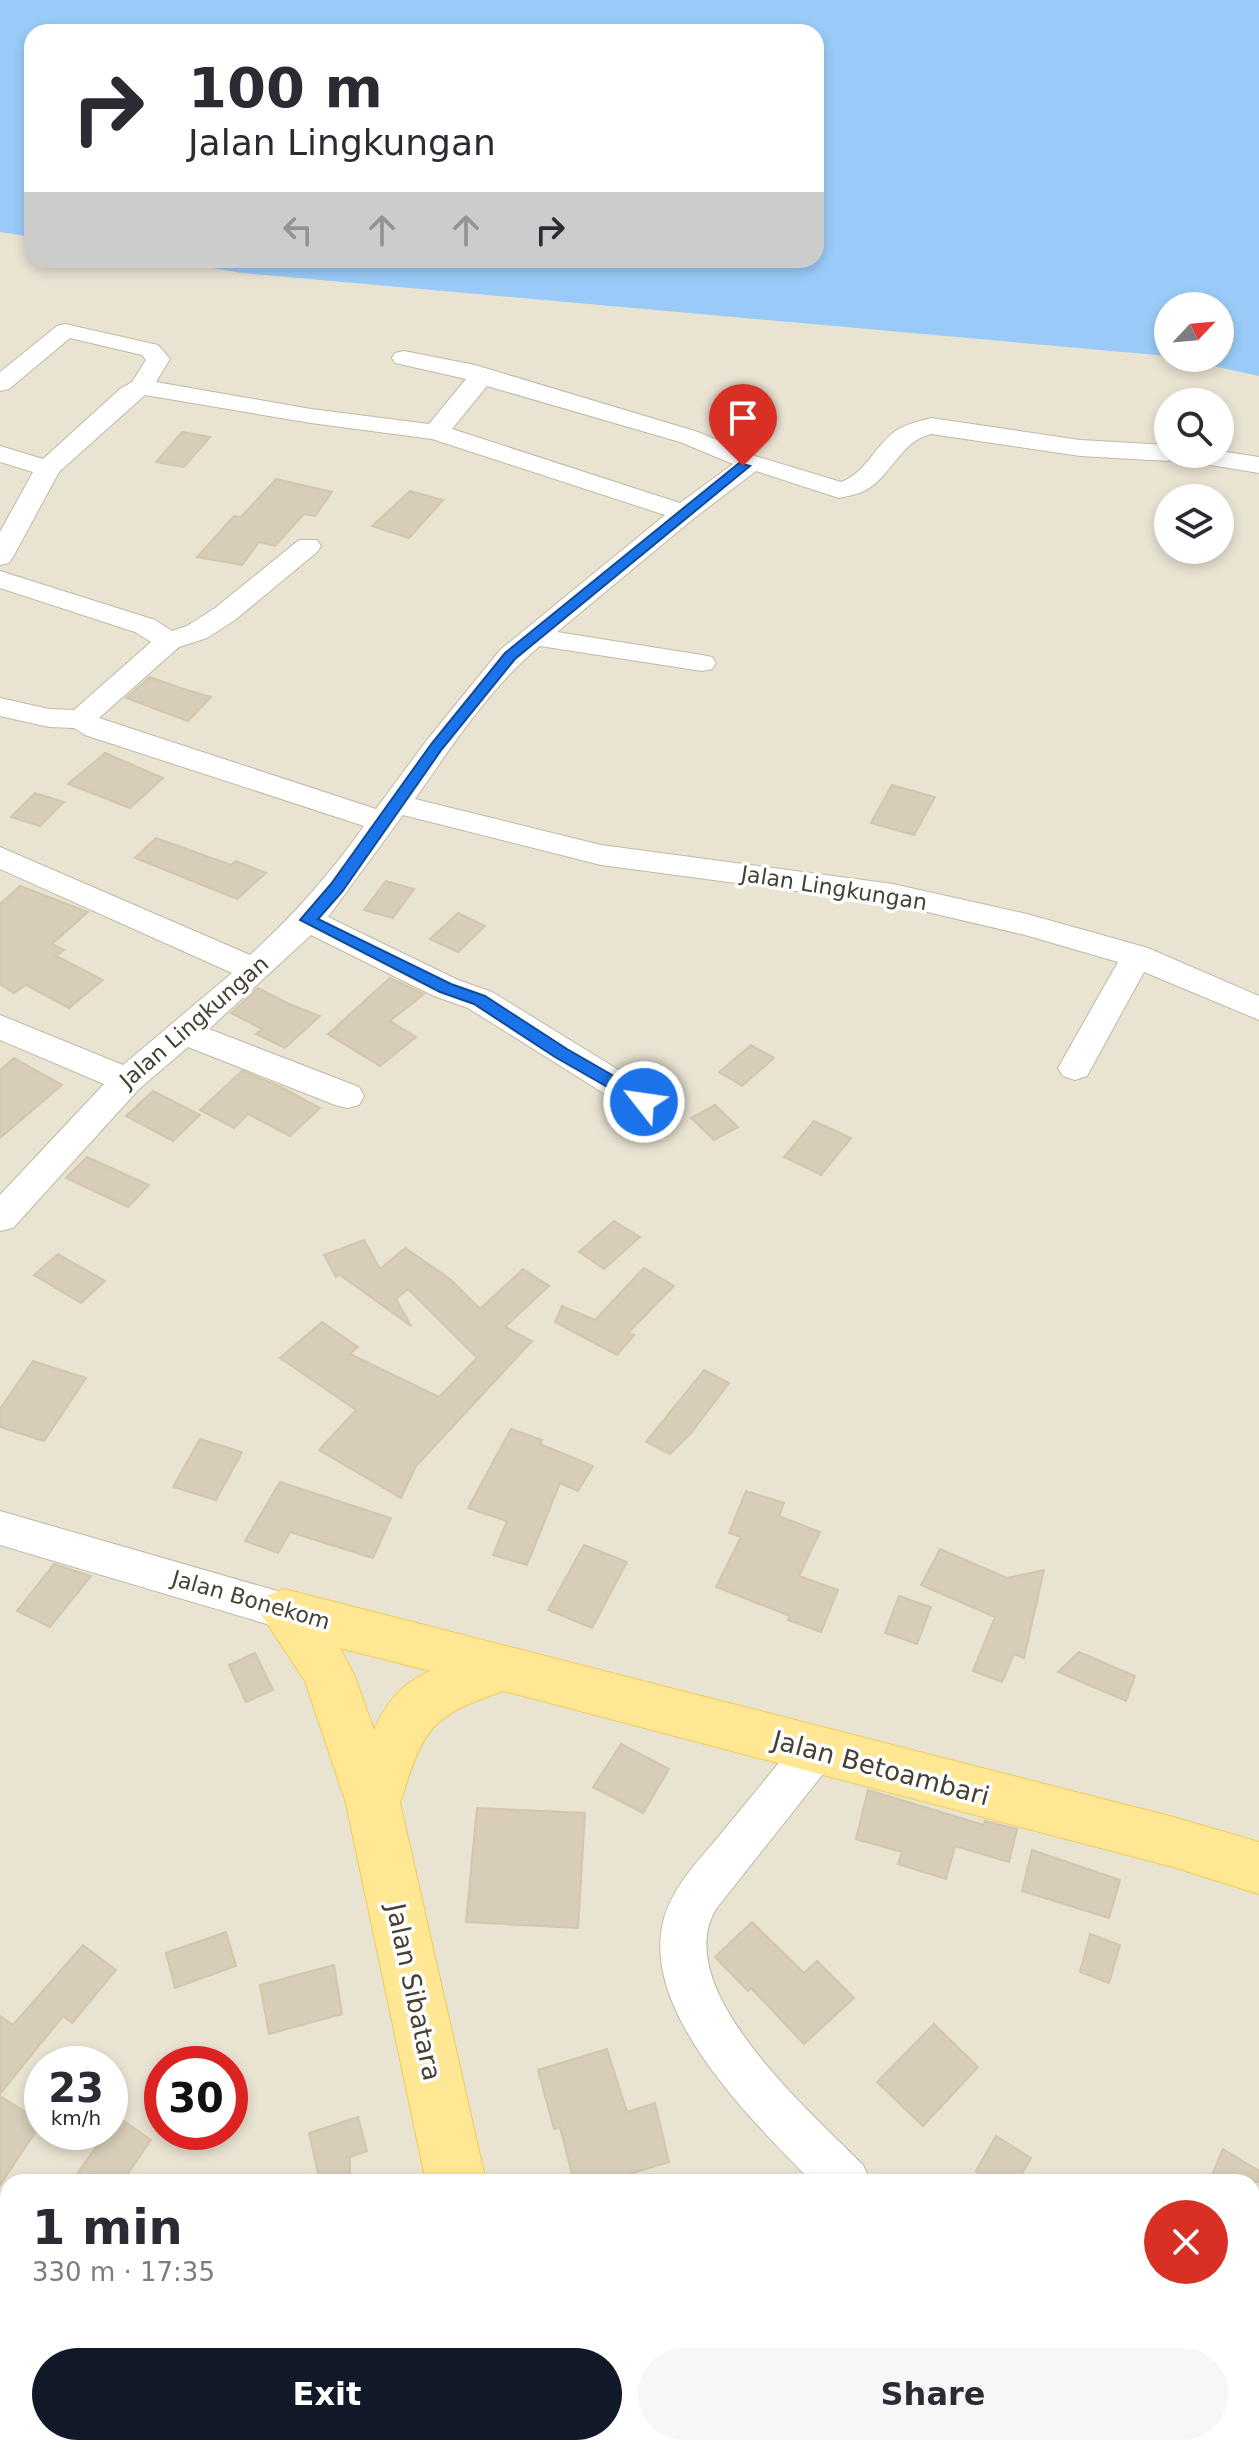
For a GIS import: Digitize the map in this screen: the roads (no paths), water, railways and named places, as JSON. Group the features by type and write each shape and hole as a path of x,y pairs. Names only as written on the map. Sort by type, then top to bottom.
{"main road":[{"name":"Jalan Bonekom","path":"284,1611 502,1669"},
{"name":"Jalan Sibatara","path":"284,1611 318,1656 329,1677 373,1803 454,2174"},
{"name":"Jalan Betoambari","path":"502,1669 1173,1842 1259,1868"},
{"path":"373,1803 396,1735 413,1708 439,1690 502,1669"}],"street":[{"path":"0,384 65,331 150,350 158,359 141,387 129,394 48,468 0,557"},
{"path":"404,358 466,370 689,437 751,463 764,464 839,490 849,490 861,484 905,434 915,428 931,426 1080,448 1154,452"},
{"path":"436,432 450,412 478,384 479,376"},
{"path":"141,387 311,416 436,432 684,513"},
{"path":"0,454 48,468"},
{"path":"1234,461 1259,465"},
{"name":"Jalan Lingkungan","path":"0,1218 127,1080 308,920 336,888 482,687 531,636 751,463"},
{"path":"0,707 49,718 81,719 169,641 197,632 216,620 308,546"},
{"path":"0,579 145,626 169,641"},
{"path":"531,636 702,663"},
{"name":"Jalan Lingkungan","path":"81,719 95,729 391,813 601,855 893,894 1052,931 1137,956 1259,1009"},
{"path":"0,857 254,970"},
{"path":"308,920 446,988 480,1000 644,1102"},
{"path":"1075,1068 1137,956"},
{"path":"0,1027 127,1080"},
{"path":"183,1032 347,1096"},
{"name":"Jalan Bonekom","path":"0,1528 284,1611"},
{"path":"815,1751 701,1892 685,1923 680,1961 695,1997 723,2048 839,2174"}],"water":[{"path":"0,0 1259,0 1259,376 1234,371 1234,292 1154,292 1154,355 213,268 824,268 824,24 24,24 24,236 0,232"}]}
